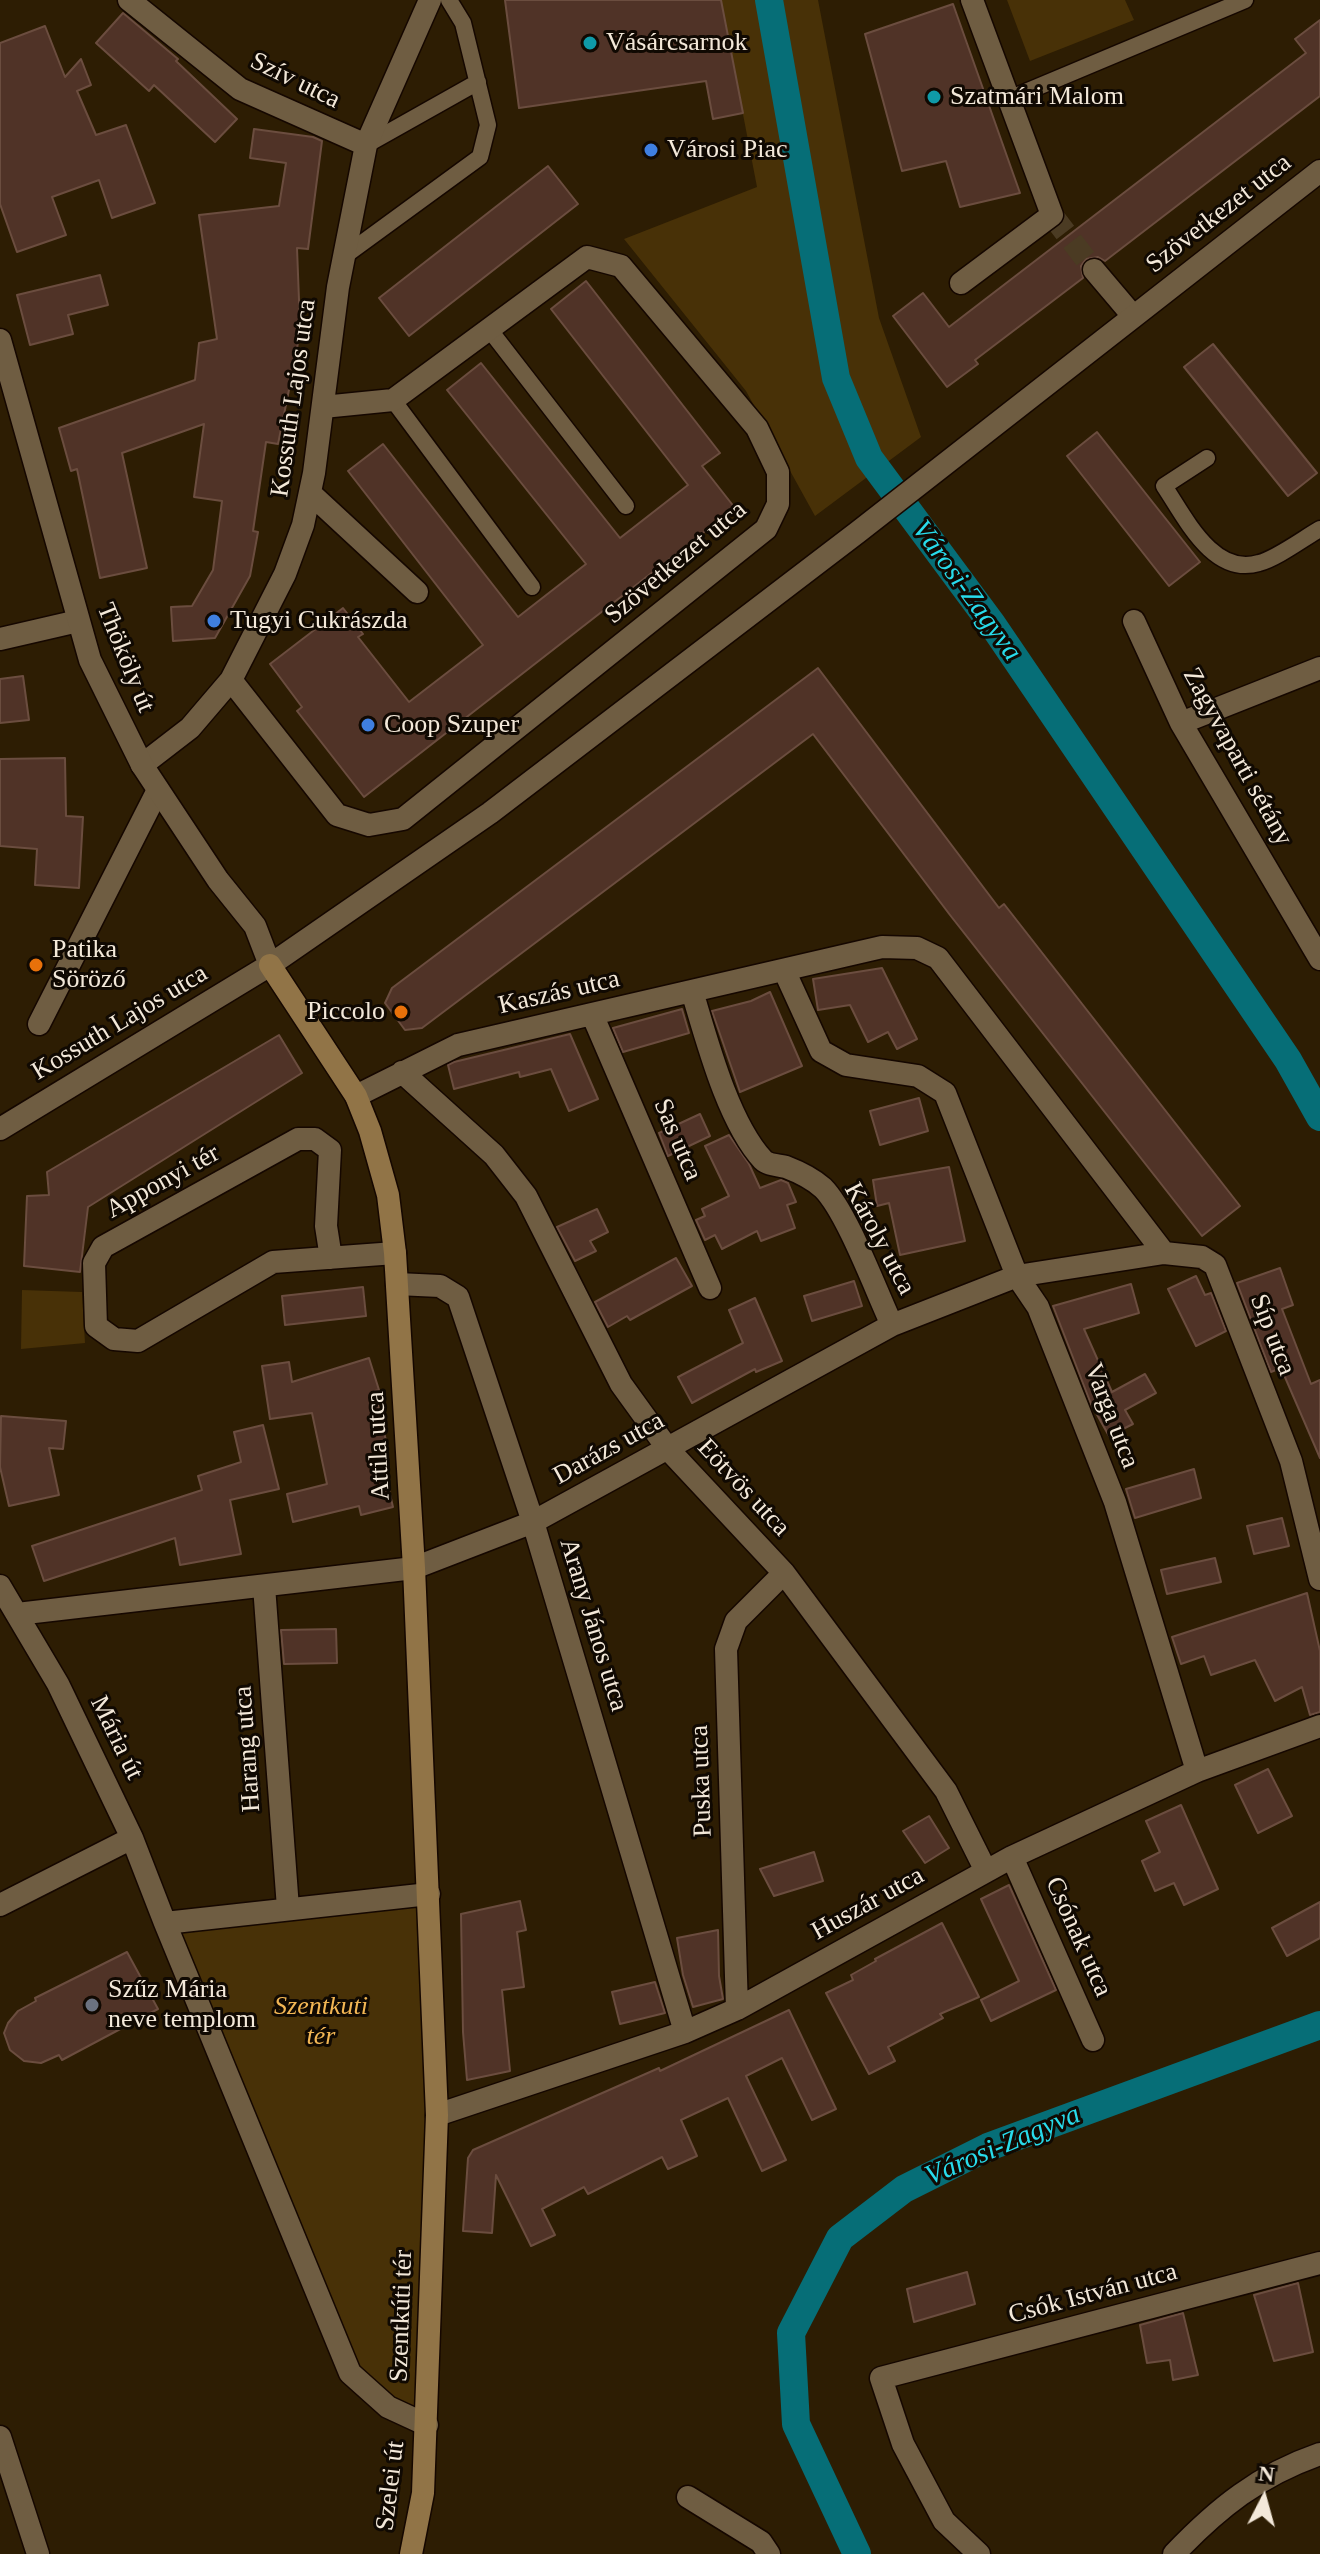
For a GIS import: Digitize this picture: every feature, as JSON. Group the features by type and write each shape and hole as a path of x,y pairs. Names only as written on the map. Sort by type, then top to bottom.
{"main road":[{"name":"Attila utca","path":"270,965 356,1096 370,1131 388,1195 395,1253 414,1568 429,1894"},
{"name":"Szentkúti tér","path":"427,2425 437,2115 429,1894"},
{"name":"Szelei út","path":"411,2554 423,2493 427,2425"}],"street":[{"name":"Szív utca","path":"129,0 240,89 366,145"},
{"name":"Kossuth Lajos utca","path":"142,765 190,728 231,680 285,574 303,525 310,493 343,257 366,145 430,0"},
{"path":"961,283 1052,215 972,0"},
{"name":"Szövetkezet utca","path":"270,965 490,813 858,532 1320,171"},
{"name":"Szövetkezet utca","path":"231,680 337,815 369,825 403,819 766,529 778,504 778,472 757,428 621,266 587,257 393,400"},
{"path":"1094,270 1133,316"},
{"name":"Thököly út","path":"0,340 90,660 142,765 218,880 255,926 270,965"},
{"path":"323,407 393,400"},
{"path":"310,493 417,592"},
{"path":"0,639 78,621"},
{"name":"Zagyvaparti sétány","path":"1134,621 1181,723 1320,959"},
{"path":"1181,723 1320,668"},
{"path":"39,1024 158,790"},
{"name":"Kaszás utca","path":"356,1096 458,1045 882,947 917,948 938,958 1164,1253"},
{"name":"Kossuth Lajos utca","path":"0,1129 270,965"},
{"name":"Varga utca","path":"784,970 821,1051 846,1065 918,1076 945,1093 1017,1276 1038,1307 1115,1502 1197,1771"},
{"name":"Károly utca","path":"692,991 716,1067 749,1139 765,1163 805,1175 824,1189 841,1215 892,1325"},
{"name":"Sas utca","path":"592,1014 710,1288"},
{"name":"Eötvös utca","path":"402,1072 494,1155 526,1196 621,1384 668,1449 784,1573 946,1791 986,1871"},
{"name":"Apponyi tér","path":"331,1258 326,1226 330,1150 315,1139 298,1139 103,1247 94,1263 96,1326 114,1339 138,1341 273,1262 331,1258 395,1253"},
{"name":"Darázs utca","path":"17,1614 414,1568 533,1522 892,1325 1017,1276 1164,1253 1202,1257"},
{"name":"Síp utca","path":"1202,1257 1215,1265 1291,1461 1320,1579"},
{"name":"Arany János utca","path":"397,1284 440,1286 458,1297 533,1522 685,2032"},
{"name":"Puska utca","path":"737,2009 726,1649 736,1621 784,1573"},
{"name":"Mária út","path":"0,1586 58,1684 132,1838 165,1923"},
{"name":"Harang utca","path":"264,1586 288,1908"},
{"name":"Huszár utca","path":"437,2115 685,2032 737,2009 1012,1857 1197,1771 1320,1726"},
{"path":"0,1905 132,1838"},
{"name":"Csónak utca","path":"1012,1857 1093,2040"},
{"path":"165,1923 429,1894"},
{"name":"Szentkúti tér","path":"165,1923 350,2373 388,2407 427,2425"},
{"name":"Csók István utca","path":"979,2554 944,2521 903,2444 881,2378 1320,2263"},
{"path":"0,2437 38,2554"},
{"path":"1174,2554 1209,2517 1253,2485 1292,2463 1320,2454"},
{"path":"688,2497 761,2542 769,2554"}],"lane":[{"path":"343,257 480,157 488,125 463,23 449,0"},
{"path":"1009,99 1245,0"},
{"path":"366,145 478,82"},
{"path":"489,329 626,506"},
{"path":"393,400 532,587"},
{"path":"1207,458 1164,486 1211,553 1230,563 1258,564 1320,529"}],"green space":[{"path":"721,0 818,0 879,318 921,437 815,516 746,391 624,239 757,187"},
{"path":"1007,0 1125,0 1134,20 1030,61"},
{"path":"22,1290 82,1292 85,1343 21,1349"},
{"name":"Szentkuti tér","path":"429,1894 427,2425 350,2373 165,1923"}],"building":[{"name":"Vásárcsarnok","path":"505,0 721,0 743,113 713,119 706,81 519,108"},
{"name":"Szatmári Malom","path":"953,4 1020,193 960,207 946,161 902,171 865,34"},
{"path":"123,13 178,59 176,61 237,119 215,142 154,85 149,91 96,43"},
{"path":"1320,20 1320,96 1105,261 1098,257 1086,259 1081,266 1083,278 975,360 978,364 947,387 893,316 923,293 949,327 1306,53 1295,39"},
{"path":"45,26 65,77 81,59 91,85 77,91 96,135 126,125 155,203 112,218 99,180 52,197 66,235 17,252 0,204 0,43"},
{"path":"254,129 322,141 308,249 297,248 300,326 293,380 278,444 266,442 253,531 258,532 250,576 215,638 173,641 171,607 192,606 213,570 222,501 194,497 204,424 122,453 147,568 100,578 77,469 71,471 59,428 195,380 199,343 217,339 199,215 279,206 286,163 250,158"},
{"path":"548,166 578,204 409,336 379,298"},
{"path":"100,275 108,305 68,315 73,334 30,345 17,295"},
{"path":"586,281 720,453 702,466 735,508 364,797 297,711 302,707 270,664 343,608 363,634 358,637 409,702 483,645 348,471 383,444 518,617 586,564 447,390 481,363 620,538 688,485 551,309"},
{"path":"1213,344 1317,473 1288,496 1184,367"},
{"path":"1097,432 1200,562 1169,586 1067,456"},
{"path":"818,668 999,908 1004,904 1240,1206 1202,1236 950,915 813,734 422,1028 405,1030 385,1003 392,988"},
{"path":"23,676 29,720 0,723 0,679"},
{"path":"65,758 66,816 83,817 79,888 35,885 37,849 0,846 0,759"},
{"path":"882,968 917,1039 897,1049 888,1032 868,1042 850,1005 818,1010 813,979"},
{"path":"770,992 802,1066 740,1092 712,1011 751,1001"},
{"path":"682,1009 689,1033 623,1052 613,1028"},
{"path":"570,1034 598,1099 569,1111 551,1069 520,1077 519,1072 454,1089 448,1065 454,1062"},
{"path":"279,1035 302,1073 88,1207 80,1272 24,1266 27,1196 49,1195 47,1172"},
{"path":"919,1098 928,1131 880,1145 870,1111"},
{"path":"700,1114 710,1136 668,1156 659,1133"},
{"path":"729,1135 749,1164 760,1188 781,1180 788,1183 796,1202 787,1205 795,1228 761,1241 757,1231 722,1249 715,1235 705,1240 696,1220 705,1216 702,1209 729,1196 705,1146"},
{"path":"949,1167 965,1241 900,1255 889,1203 877,1206 873,1180"},
{"path":"597,1209 608,1232 590,1241 596,1251 575,1261 557,1227"},
{"path":"676,1258 692,1286 630,1320 627,1316 608,1327 595,1302"},
{"path":"1280,1268 1293,1305 1282,1309 1311,1384 1320,1380 1320,1458 1281,1368 1271,1372 1237,1283"},
{"path":"1196,1276 1205,1295 1211,1293 1226,1331 1196,1346 1168,1289"},
{"path":"854,1281 862,1306 812,1321 804,1296"},
{"path":"1131,1284 1139,1313 1084,1329 1112,1392 1145,1374 1156,1393 1125,1410 1133,1424 1109,1436 1091,1404 1053,1306"},
{"path":"363,1287 366,1316 285,1325 282,1296"},
{"path":"755,1298 782,1361 756,1372 755,1369 692,1403 678,1377 743,1343 729,1310"},
{"path":"369,1358 379,1390 375,1391 388,1450 380,1452 393,1507 361,1515 359,1506 293,1522 287,1494 327,1484 312,1413 270,1419 262,1366 289,1362 292,1382"},
{"path":"1,1416 66,1421 63,1449 49,1448 59,1495 9,1506 0,1467"},
{"path":"263,1425 279,1489 230,1500 241,1554 180,1565 175,1538 44,1581 32,1546 202,1490 198,1476 241,1462 234,1432"},
{"path":"1194,1469 1201,1498 1135,1518 1126,1489"},
{"path":"1282,1518 1289,1546 1254,1554 1247,1526"},
{"path":"1215,1558 1221,1582 1167,1594 1161,1570"},
{"path":"1307,1593 1320,1651 1320,1712 1310,1715 1302,1687 1275,1701 1255,1660 1211,1675 1204,1656 1181,1664 1172,1637"},
{"path":"336,1629 337,1663 284,1664 281,1630"},
{"path":"1268,1769 1292,1816 1258,1833 1235,1785"},
{"path":"1181,1805 1218,1889 1184,1905 1174,1883 1155,1891 1142,1861 1160,1852 1146,1821"},
{"path":"929,1816 949,1848 925,1863 903,1831"},
{"path":"814,1852 823,1881 774,1896 760,1869"},
{"path":"1009,1885 1056,1990 991,2021 981,2000 1019,1981 981,1899"},
{"path":"520,1901 526,1930 517,1932 524,1987 502,1990 510,2071 467,2080 461,1914"},
{"path":"1320,1902 1320,1938 1287,1956 1272,1928"},
{"path":"942,1923 979,1997 940,2014 943,2018 888,2047 895,2061 869,2074 826,1993 853,1980 851,1975 875,1959"},
{"path":"718,1930 723,1999 693,2007 683,1975 677,1938"},
{"name":"Szűz Mária neve templom","path":"127,1952 158,2009 62,2060 59,2055 41,2063 24,2061 10,2050 4,2033 18,2011 36,2001 35,1998"},
{"path":"655,1982 665,2013 620,2024 612,1992"},
{"path":"789,2010 836,2109 812,2120 782,2058 746,2076 786,2160 762,2171 728,2098 681,2120 697,2156 668,2169 662,2157 588,2194 584,2187 542,2209 555,2235 531,2246 496,2175 492,2233 463,2231 468,2158 473,2150 659,2068 660,2071"},
{"path":"967,2272 975,2304 914,2322 907,2289"},
{"path":"1298,2283 1313,2352 1274,2361 1254,2295"},
{"path":"1183,2313 1198,2375 1173,2380 1170,2360 1147,2363 1140,2325"}],"waterway":[{"name":"Városi-Zagyva","path":"769,0 836,378 869,458 992,624 1288,1060 1320,1117"},
{"name":"Városi-Zagyva","path":"857,2554 796,2424 791,2333 840,2238 904,2189 988,2147 1320,2025"}],"tunnel":[{"path":"1052,215 1094,270"}],"place":[{"name":"Vásárcsarnok","path":"590,43"},
{"name":"Szatmári Malom","path":"934,97"},
{"name":"Városi Piac","path":"651,150"},
{"name":"Tugyi Cukrászda","path":"214,621"},
{"name":"Coop Szuper","path":"368,725"},
{"name":"Patika Söröző","path":"36,965"},
{"name":"Piccolo","path":"401,1012"},
{"name":"Szűz Mária neve templom","path":"92,2005"}]}
